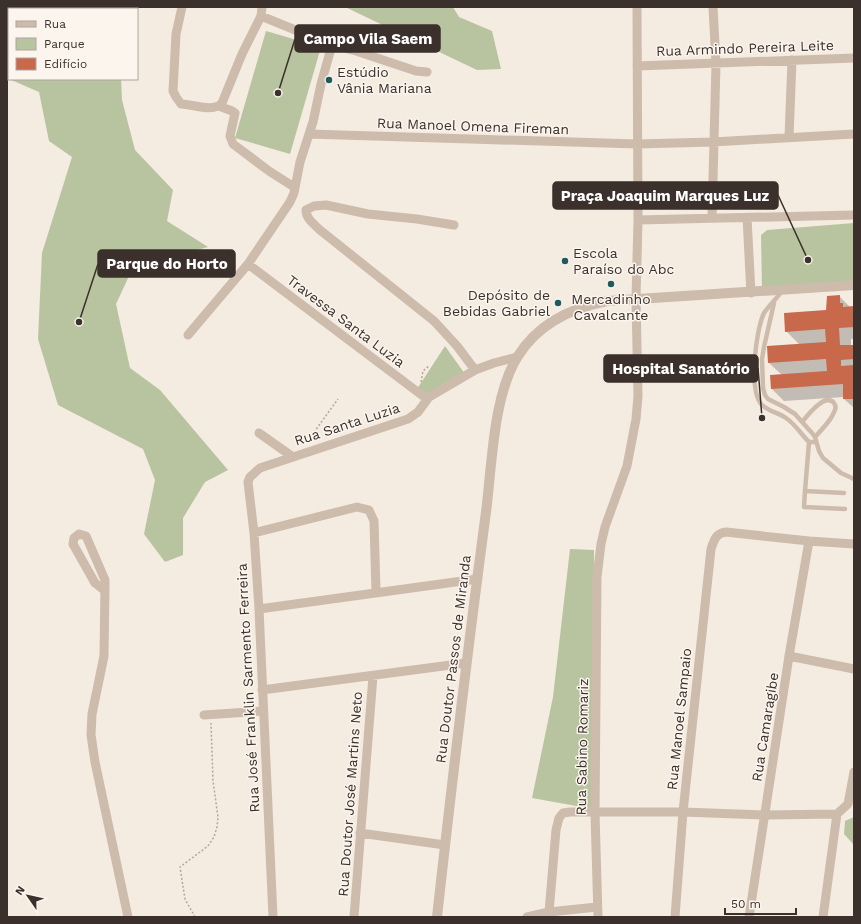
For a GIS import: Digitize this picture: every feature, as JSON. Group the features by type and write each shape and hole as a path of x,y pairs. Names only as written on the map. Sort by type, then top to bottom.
{"street":[{"path":"182,7 176,34 173,91 179,101 181,104 210,108 219,106 235,113 230,136 233,144 269,171 294,187"},
{"name":"Rua Sabino Romariz","path":"598,917 594,813 597,577 601,544 607,521 627,466 636,419 638,396 636,299 638,220 636,7"},
{"path":"712,218 716,64 713,7"},
{"path":"219,106 262,12 332,45 427,72"},
{"path":"188,335 248,264 290,202 300,162 313,122 321,84 332,45"},
{"name":"Rua Armindo Pereira Leite","path":"637,66 854,58"},
{"path":"789,137 792,60"},
{"name":"Rua Manoel Omena Fireman","path":"309,134 637,144 713,142 854,134"},
{"path":"290,202 306,210"},
{"path":"306,210 314,206 326,206 368,214 418,219 454,225"},
{"path":"306,210 306,214 310,221 320,230 434,321 458,346 474,370"},
{"path":"638,220 854,215"},
{"path":"747,218 751,293"},
{"name":"Travessa Santa Luzia","path":"248,264 425,398"},
{"name":"Rua Doutor Passos de Miranda","path":"437,917 466,663 490,481 494,439 506,384 517,357 534,335 569,311 600,302 854,285"},
{"name":"Rua Santa Luzia","path":"264,466 408,419 418,412 425,398 474,370 517,357"},
{"path":"260,434 295,456"},
{"name":"Rua José Franklin Sarmento Ferreira","path":"264,466 254,472 248,482 254,533 259,609 273,917"},
{"path":"254,533 357,507 369,510 374,521 376,592"},
{"name":"Rua Manoel Sampaio","path":"675,917 683,812 711,549 714,540 718,535 726,532 809,542"},
{"path":"104,590 95,583 73,544 74,538 79,534 86,536 105,580 104,656 92,714 91,735 95,762 128,917"},
{"path":"809,542 854,544"},
{"name":"Rua Camaragibe","path":"749,917 789,656 809,542"},
{"path":"259,609 477,579"},
{"path":"789,656 854,669"},
{"path":"262,690 466,663"},
{"name":"Rua Doutor José Martins Neto","path":"354,915 373,676"},
{"path":"207,715 263,711"},
{"path":"549,912 556,830 559,818 563,813 683,812 765,815 837,814 851,802 854,772"},
{"path":"823,917 837,814"},
{"path":"360,833 445,845"},
{"path":"527,917 549,912 597,907"}],"lane":[{"path":"783,290 764,314 754,360 756,395 763,406 789,420 809,442 804,507 845,509"},
{"path":"774,303 762,359 764,392 768,399 790,410 802,422 815,439 823,458 841,473 854,478"},
{"path":"802,422 814,407 820,403 832,401 834,404 836,409 834,414 815,439 809,442"},
{"path":"805,490 844,493"}],"path":[{"path":"425,398 421,379 423,371 429,366"},
{"path":"295,456 338,399"},
{"path":"195,917 185,899 180,867 208,846 214,837 218,817 207,715"}],"green space":[{"path":"7,7 123,7 8,8 7,78"},
{"path":"345,7 453,7 459,17 492,31 501,69 477,70"},
{"path":"266,31 321,47 290,154 235,138"},
{"path":"11,80 121,80 122,100 135,150 173,190 167,221 208,247 178,255 136,261 116,304 130,368 160,390 228,470 205,482 183,518 183,555 165,562 144,534 155,480 143,449 58,405 38,339 42,253 72,157 49,141 39,92"},
{"path":"854,223 854,284 762,290 761,235 767,230"},
{"path":"445,346 465,374 424,397 417,389"},
{"path":"570,549 594,550 593,809 532,798 553,697"},
{"path":"854,817 854,845 844,834 845,821"}],"building":[{"path":"840,295 840,303 843,303 843,307 854,306 854,327 839,328 840,345 854,345 854,359 841,360 841,366 854,365 854,399 843,399 843,384 771,389 770,375 827,371 826,359 768,363 767,346 826,342 825,329 785,332 784,313 826,310 827,296"}],"place":[{"name":"Estúdio Vânia Mariana","path":"329,80"},
{"name":"Campo Vila Saem","path":"278,93"},
{"name":"Praça Joaquim Marques Luz","path":"808,260"},
{"name":"Escola Paraíso do Abc","path":"565,261"},
{"name":"Mercadinho Cavalcante","path":"611,284"},
{"name":"Depósito de Bebidas Gabriel","path":"558,303"},
{"name":"Parque do Horto","path":"79,322"},
{"name":"Hospital Sanatório","path":"762,418"}]}
